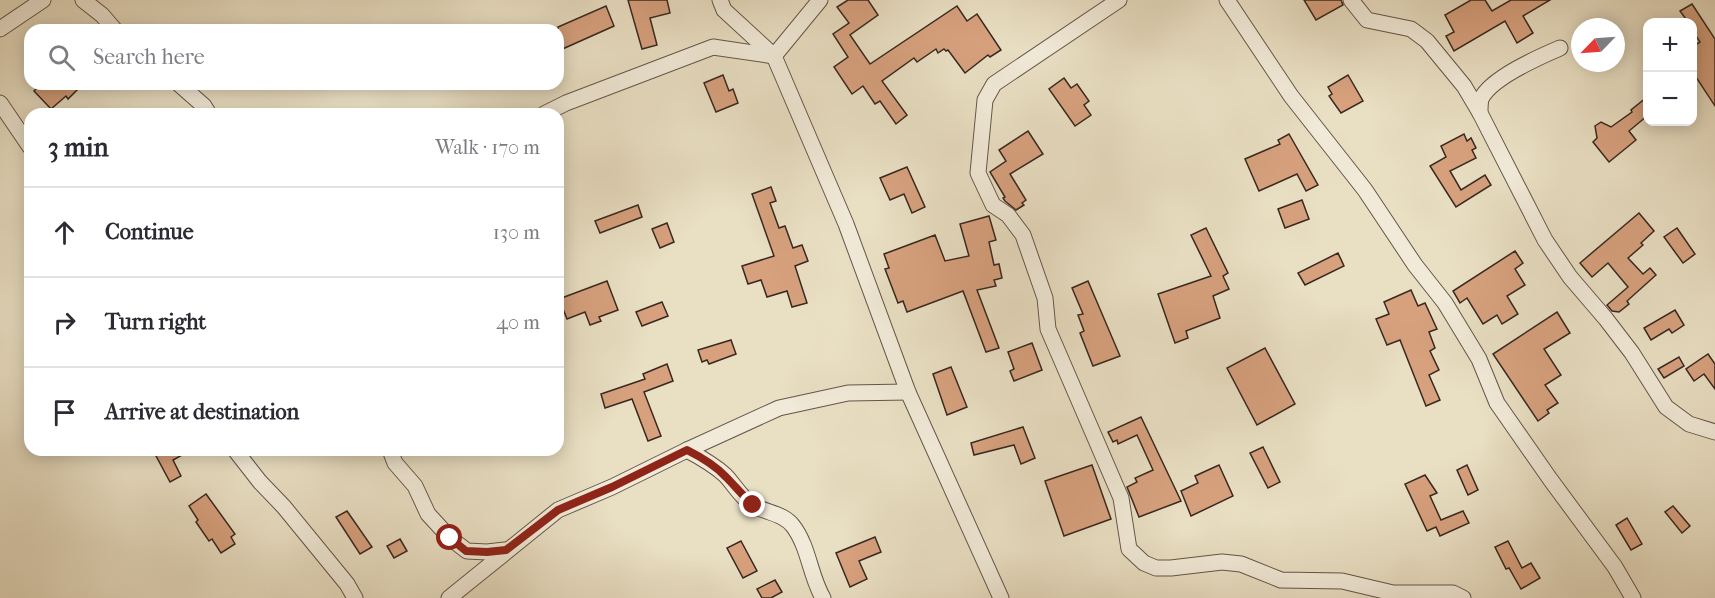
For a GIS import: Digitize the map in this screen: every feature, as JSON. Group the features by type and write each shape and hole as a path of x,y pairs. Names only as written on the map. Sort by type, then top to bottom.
{"street":[{"path":"0,29 43,0"},
{"path":"83,0 110,24"},
{"path":"720,0 724,10 774,56 846,224 908,392 1001,598"},
{"path":"774,56 820,0"},
{"path":"1119,0 994,84 985,100 978,173 993,205 1008,215 1023,235 1045,298 1048,329 1121,498 1129,549 1143,563 1155,568 1222,562 1241,564 1281,580 1342,580 1393,593 1453,594 1463,598"},
{"path":"1227,0 1291,96 1365,190 1415,265 1444,303 1479,359 1497,403 1615,567 1633,598"},
{"path":"1351,0 1367,20 1412,29 1427,41 1464,86 1545,240 1570,277 1632,353 1666,407 1689,424 1715,432"},
{"path":"556,108 713,46 774,56"},
{"path":"1480,113 1481,99 1496,83 1524,64 1560,48"},
{"path":"186,90 205,108"},
{"path":"0,103 24,138"},
{"path":"449,598 558,510 612,487 778,408 848,393 908,392"},
{"path":"687,450 706,460 753,505 782,517 792,524 807,555 818,596"},
{"path":"240,456 340,575 355,598"},
{"path":"393,456 396,464 415,486 428,514 450,538 466,551 506,550"}],"building":[{"path":"628,0 667,0 670,13 650,18 657,45 642,49"},
{"path":"848,0 868,0 878,15 850,35 870,64 957,6 967,21 977,14 1001,50 990,57 988,55 965,73 948,50 944,49 938,53 936,49 917,62 914,58 882,81 907,115 896,124 880,101 875,104 863,86 852,94 834,67 848,57 833,34 849,23 837,7"},
{"path":"1304,0 1341,0 1343,5 1316,20"},
{"path":"1471,0 1485,0 1492,11 1511,0 1550,0 1523,16 1533,33 1517,43 1505,21 1454,51 1446,36 1454,32 1445,15"},
{"path":"1692,4 1715,39 1715,106 1697,79 1697,44 1700,42 1697,38 1697,18 1685,18 1680,11"},
{"path":"606,6 614,26 564,48 564,24"},
{"path":"723,75 729,91 733,89 738,103 716,112 704,83"},
{"path":"1348,75 1363,101 1341,113 1329,96 1332,94 1328,87"},
{"path":"1064,78 1071,88 1077,84 1089,101 1084,105 1091,115 1075,126 1049,89"},
{"path":"77,90 68,99 66,96 52,108 34,91"},
{"path":"1643,100 1643,119 1629,131 1636,140 1609,162 1593,142 1597,138 1595,126 1601,122 1611,127 1632,112 1631,110"},
{"path":"1028,131 1043,154 1010,174 1026,200 1022,203 1024,205 1016,210 1005,201 1003,198 1005,197 990,172 1006,161 999,150"},
{"path":"1289,134 1318,185 1306,191 1297,174 1259,191 1245,159 1280,144 1278,140"},
{"path":"1464,134 1467,141 1471,138 1476,148 1472,150 1476,158 1450,171 1461,190 1485,175 1491,185 1456,207 1430,166 1446,157 1441,146"},
{"path":"907,167 925,207 912,213 904,194 890,200 880,178"},
{"path":"771,187 776,201 770,203 779,228 785,226 793,248 802,245 808,261 795,266 807,303 792,307 787,291 767,297 761,280 748,284 742,266 774,256 752,194"},
{"path":"1302,200 1309,219 1285,228 1278,209"},
{"path":"638,205 642,217 600,233 595,221"},
{"path":"1639,213 1654,231 1628,258 1643,274 1650,268 1656,275 1627,301 1629,304 1619,312 1612,311 1607,305 1628,287 1608,263 1592,277 1580,263"},
{"path":"989,216 996,240 989,242 994,265 999,264 1002,278 994,280 996,286 977,290 999,348 986,352 963,291 907,312 903,301 898,303 885,269 889,268 884,254 935,235 945,261 969,256 960,224"},
{"path":"667,223 674,242 660,248 652,229"},
{"path":"1206,228 1228,273 1223,276 1229,289 1213,296 1220,318 1186,331 1188,338 1175,343 1158,294 1211,276 1191,235"},
{"path":"1677,228 1695,254 1683,263 1664,237"},
{"path":"1515,251 1523,263 1515,269 1525,285 1507,296 1518,314 1502,324 1497,315 1483,324 1467,298 1460,303 1453,291"},
{"path":"1338,253 1344,266 1305,285 1298,273"},
{"path":"607,281 618,310 599,317 601,321 590,325 585,312 567,319 564,312 564,297"},
{"path":"1088,281 1120,356 1093,366 1080,333 1084,331 1078,315 1083,314 1072,288"},
{"path":"1411,290 1418,306 1425,303 1437,329 1429,332 1435,348 1430,351 1439,370 1429,375 1440,400 1426,406 1400,340 1387,345 1376,319 1389,314 1384,302"},
{"path":"662,302 668,316 642,326 636,312"},
{"path":"1675,310 1684,325 1672,333 1669,329 1651,340 1644,328"},
{"path":"1557,312 1570,333 1544,349 1561,375 1545,385 1558,403 1547,410 1549,413 1538,421 1493,354"},
{"path":"731,340 736,354 709,364 707,360 702,362 698,350"},
{"path":"1032,343 1042,370 1014,381 1010,371 1014,369 1008,352"},
{"path":"1265,348 1295,404 1257,425 1227,368"},
{"path":"1708,354 1715,364 1715,389 1704,374 1694,381 1686,369"},
{"path":"1679,357 1684,366 1664,378 1658,369"},
{"path":"667,364 673,381 644,392 661,436 648,441 632,399 605,408 601,394 645,379 643,374"},
{"path":"951,367 967,407 947,415 933,374"},
{"path":"1141,417 1181,501 1139,517 1127,487 1137,482 1135,478 1153,470 1137,435 1118,444 1117,440 1113,442 1108,432"},
{"path":"1023,427 1035,458 1021,464 1014,445 974,455 971,443"},
{"path":"1263,447 1280,482 1268,488 1250,453"},
{"path":"156,456 180,456 173,460 181,476 170,482"},
{"path":"1092,465 1111,519 1064,536 1045,481"},
{"path":"1219,465 1233,496 1191,516 1181,491 1198,483 1195,476"},
{"path":"1467,465 1478,490 1468,495 1457,470"},
{"path":"1425,475 1437,493 1430,496 1441,520 1463,511 1469,523 1440,536 1436,527 1427,531 1405,484"},
{"path":"206,494 235,534 231,537 235,544 221,553 212,539 209,541 196,522 198,520 189,506"},
{"path":"1673,506 1690,526 1682,533 1665,512"},
{"path":"347,511 372,547 360,554 336,517"},
{"path":"1627,518 1642,544 1631,550 1616,525"},
{"path":"875,537 881,552 859,561 867,579 850,587 836,553"},
{"path":"400,539 407,551 394,558 387,546"},
{"path":"741,541 757,571 743,578 727,548"},
{"path":"1508,541 1522,568 1531,563 1540,578 1521,589 1509,568 1506,569 1495,547"},
{"path":"775,580 782,592 771,598 762,598 757,589"}],"route":[{"path":"450,538 466,551 506,550 558,510 612,487 687,450 706,460 753,505"}]}
